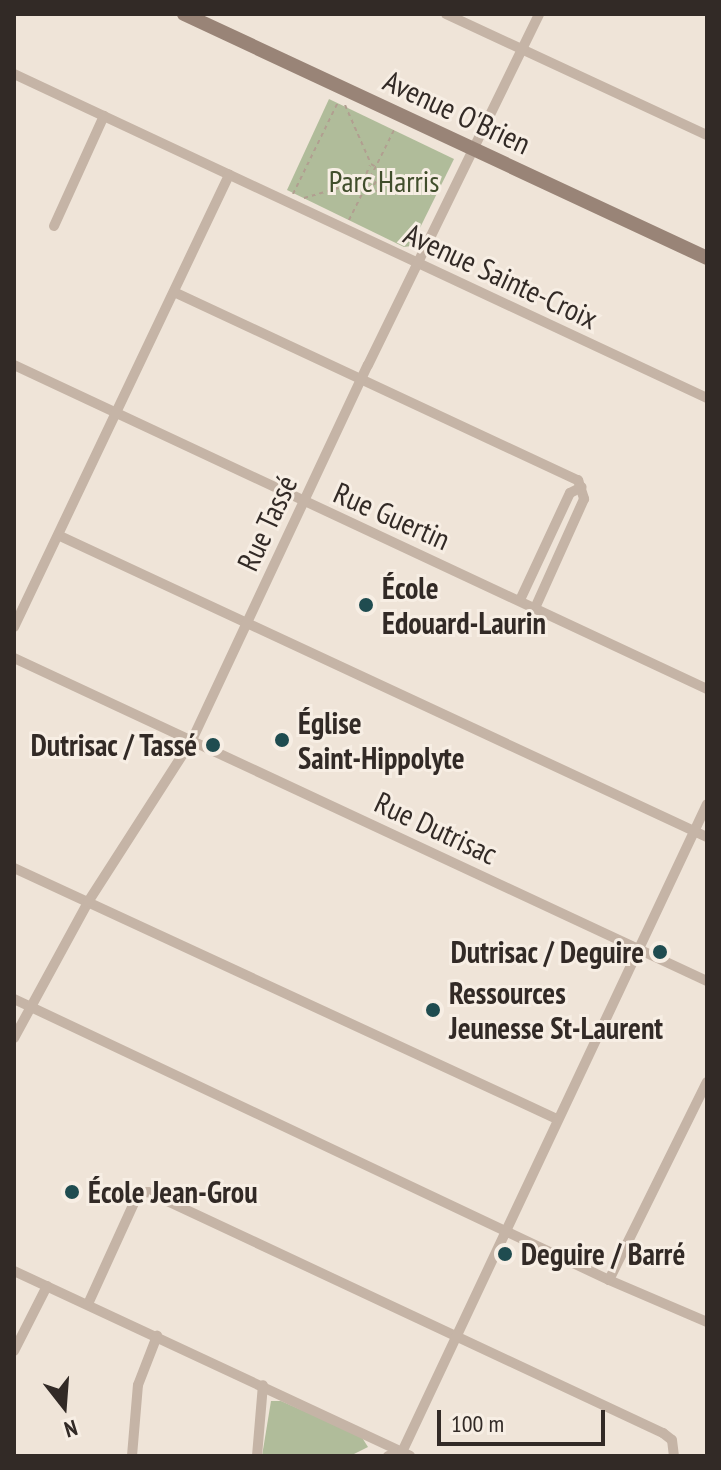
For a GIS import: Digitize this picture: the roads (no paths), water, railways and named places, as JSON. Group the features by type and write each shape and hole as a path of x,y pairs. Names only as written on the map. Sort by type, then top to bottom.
{"street":[{"name":"Avenue O'Brien","path":"184,14 707,258"},
{"path":"446,14 707,135"},
{"name":"Rue Tassé","path":"14,1038 88,902 192,740 361,379 476,150 539,14"},
{"name":"Avenue Sainte-Croix","path":"14,74 707,398"},
{"path":"54,226 104,116"},
{"path":"14,627 60,536 229,175"},
{"path":"174,292 578,480 584,499 535,608"},
{"name":"Rue Guertin","path":"14,365 707,689"},
{"path":"520,600 570,493 582,487"},
{"path":"60,536 248,620 707,837"},
{"path":"547,544 560,550"},
{"name":"Rue Dutrisac","path":"14,658 707,981"},
{"path":"406,1454 455,1337 707,804"},
{"path":"14,868 557,1119"},
{"path":"14,999 609,1280 707,1322"},
{"path":"609,1280 707,1082"},
{"path":"88,1304 135,1201 140,1193 148,1192 663,1433 672,1440 674,1456"},
{"path":"14,1271 406,1454"},
{"path":"14,1351 47,1286"},
{"path":"132,1456 138,1385 157,1336"},
{"path":"257,1456 263,1385"},
{"path":"388,1456 406,1454"}],"place":[{"name":"École Edouard-Laurin","path":"366,605"},
{"name":"Église Saint-Hippolyte","path":"282,740"},
{"name":"Dutrisac / Tassé","path":"213,745"},
{"name":"Dutrisac / Deguire","path":"660,952"},
{"name":"Ressources Jeunesse St-Laurent","path":"433,1010"},
{"name":"École Jean-Grou","path":"72,1192"},
{"name":"Deguire / Barré","path":"505,1254"}],"park label":[{"name":"Parc Harris","path":"384,181"}]}
